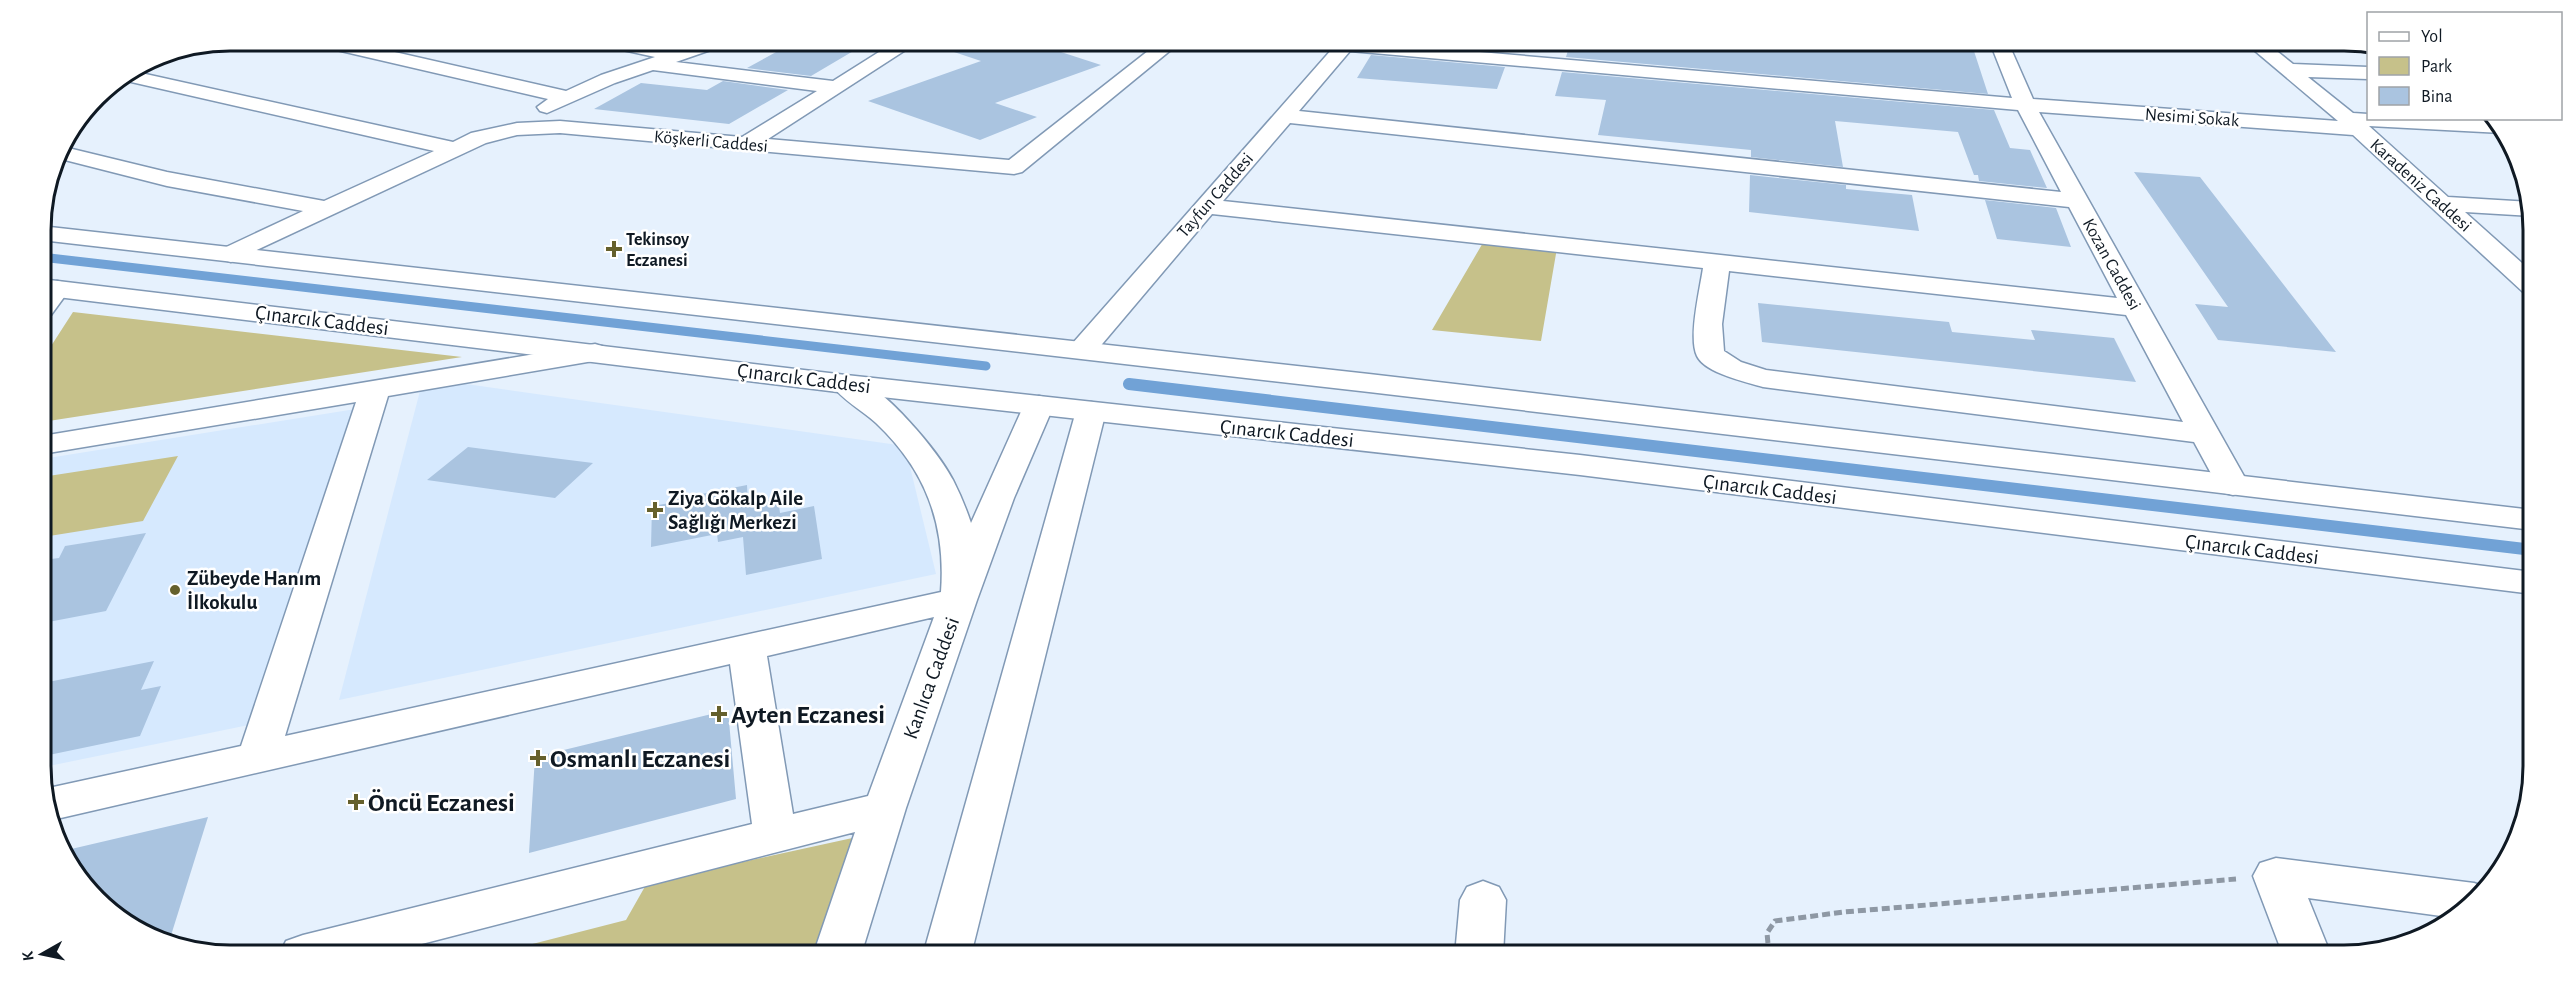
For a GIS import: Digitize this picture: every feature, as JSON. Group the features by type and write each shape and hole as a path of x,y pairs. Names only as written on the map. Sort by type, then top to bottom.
{"street":[{"path":"364,51 567,97"},
{"path":"653,51 676,56"},
{"path":"517,129 541,110 567,97 650,64 690,51"},
{"path":"745,144 894,51"},
{"name":"Köşkerli Caddesi","path":"231,254 479,138 517,129 560,127 1014,167 1160,51"},
{"name":"Tayfun Caddesi","path":"1082,350 1341,51"},
{"name":"Nesimi Sokak","path":"1435,51 2025,105 2354,124 2491,128"},
{"name":"Kozan Caddesi","path":"2003,51 2025,105 2233,485"},
{"name":"Karadeniz Caddesi","path":"2265,51 2354,124 2523,278"},
{"path":"650,64 836,87"},
{"path":"2288,70 2367,73"},
{"path":"136,77 455,149"},
{"path":"1284,116 2077,201"},
{"path":"68,154 167,179 327,209"},
{"path":"2441,204 2521,208"},
{"path":"1205,206 2136,308"},
{"path":"51,234 1082,350 2523,519"},
{"path":"1717,262 1708,324 1710,354 1731,368 1763,378 2205,434"},
{"name":"Çınarcık Caddesi","path":"51,296 594,353 846,384 1580,465 2523,582"},
{"path":"51,444 594,353"},
{"path":"54,803 959,600 960,555 953,520 941,488 925,459 909,437 890,418 846,384"},
{"path":"258,757 375,390"},
{"name":"Kanlıca Caddesi","path":"840,945 885,808 959,600 997,498 1039,405"},
{"path":"950,945 1091,411"},
{"path":"747,647 776,836"},
{"path":"346,945 885,808"},
{"path":"2303,945 2276,876 2462,900"},
{"path":"1480,945 1483,900"}],"path":[{"path":"1768,945 1767,933 1775,921 1844,912 2276,876"}],"shaded area":[{"name":"Ziya Gökalp Aile Sağlığı Merkezi","path":"466,384 905,446 936,574 339,700 420,391"},
{"name":"Zübeyde Hanım İlkokulu","path":"368,407 263,722 51,766 51,458"}],"green space":[{"path":"1484,241 1557,248 1541,341 1432,330"},
{"path":"73,312 462,357 51,421 51,346"},
{"path":"178,456 143,521 51,536 51,476"},
{"path":"857,837 822,945 529,945 626,920 647,883"}],"building":[{"path":"778,51 853,51 811,76 747,68"},
{"path":"951,51 1058,51 1101,65 995,103 1037,117 980,140 868,101 981,61"},
{"path":"1568,51 1974,51 1988,94 1566,57"},
{"path":"1371,55 1505,67 1497,89 1357,78"},
{"path":"1562,72 1994,110 2010,148 2030,150 2047,188 1979,181 1978,175 1974,175 1958,132 1835,121 1843,167 1751,157 1751,150 1598,135 1606,100 1555,96"},
{"path":"723,81 788,90 729,124 594,109 641,83 707,90"},
{"path":"2134,172 2200,177 2336,352 2218,340 2195,304 2228,307"},
{"path":"1750,175 1846,185 1846,189 1912,195 1919,231 1749,212"},
{"path":"1985,200 2056,208 2071,247 1997,239"},
{"path":"1758,303 1949,322 1952,332 2035,340 2031,330 2114,338 2136,382 1762,342"},
{"path":"468,447 593,463 555,498 427,480"},
{"path":"747,485 748,504 778,498 780,513 814,506 822,559 746,575 743,537 718,542 717,534 651,547 652,506"},
{"path":"146,533 106,611 51,621 51,559 59,558 65,546"},
{"path":"154,661 141,690 161,686 140,736 51,755 51,681"},
{"path":"728,710 736,799 529,853 535,757"},
{"path":"208,817 171,936 130,915 112,901 95,884 71,849"}],"waterway":[{"path":"51,258 986,366"},
{"path":"1129,384 2523,549"}],"place":[{"name":"Tekinsoy Eczanesi","path":"614,249"},
{"name":"Ziya Gökalp Aile Sağlığı Merkezi","path":"655,510"},
{"name":"Zübeyde Hanım İlkokulu","path":"175,590"},
{"name":"Ayten Eczanesi","path":"719,714"},
{"name":"Osmanlı Eczanesi","path":"538,758"},
{"name":"Öncü Eczanesi","path":"356,802"}]}
